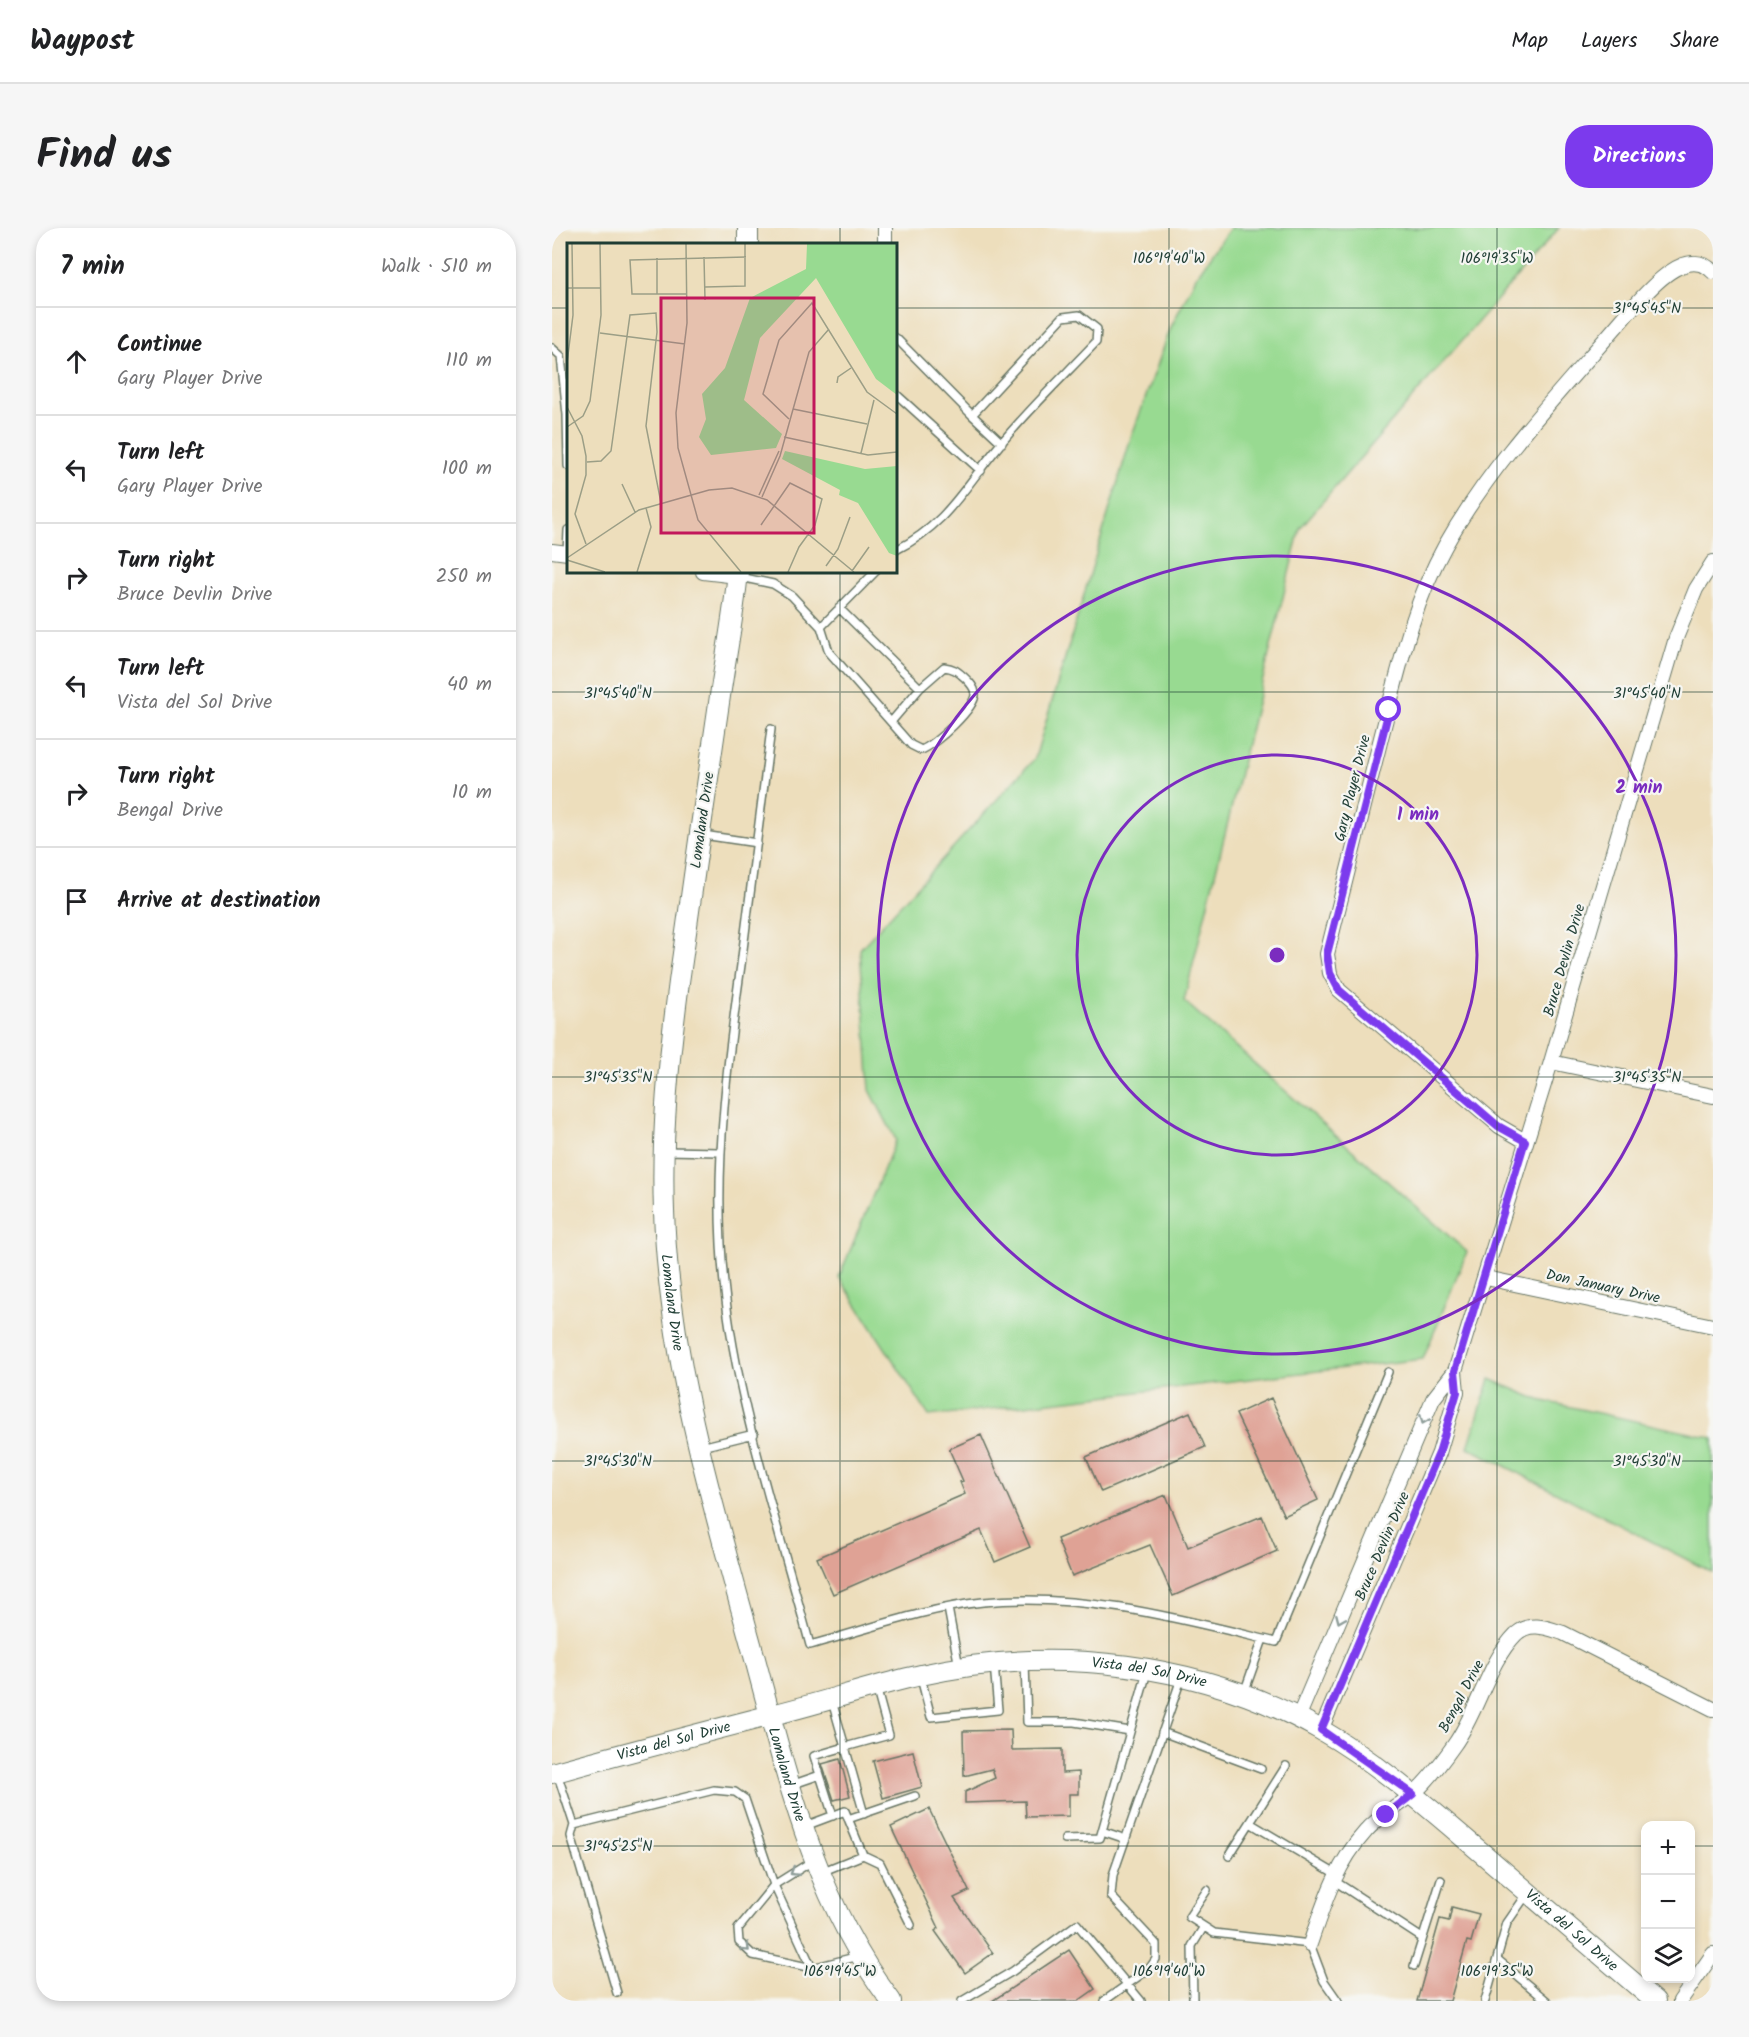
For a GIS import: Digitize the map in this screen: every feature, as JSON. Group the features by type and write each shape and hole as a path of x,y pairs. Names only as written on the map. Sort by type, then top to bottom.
{"street":[{"name":"Gary Player Drive","path":"1525,1141 1498,1126 1339,990 1330,973 1327,954 1412,624 1445,547 1470,504 1502,462 1644,294 1674,268 1688,264 1704,265 1713,273"},
{"path":"552,551 567,553"},
{"name":"Bruce Devlin Drive","path":"1298,1718 1433,1399 1455,1371 1486,1278 1676,638 1696,589 1713,562"},
{"path":"720,573 737,574"},
{"name":"Lomaland Drive","path":"737,574 670,1054 664,1150 664,1210 673,1317 699,1447 801,1827 817,1866 862,1956 891,2001"},
{"path":"1551,1062 1713,1096"},
{"name":"Don January Drive","path":"1486,1278 1713,1326"},
{"name":"Bruce Devlin Drive","path":"1321,1730 1439,1453 1457,1392 1455,1371"},
{"name":"Bengal Drive","path":"1310,1944 1334,1877 1368,1828 1413,1794 1455,1744 1503,1651 1518,1633 1531,1626 1563,1633 1713,1709"},
{"name":"Vista del Sol Drive","path":"555,1773 662,1742 770,1716 920,1675 960,1668 1025,1661 1090,1661 1148,1670 1181,1677 1243,1696 1298,1718 1321,1730 1413,1794 1655,2001"},
{"path":"1680,2001 1713,1954"}],"lane":[{"path":"897,550 918,539 951,510 1002,443 1096,342 1097,329 1080,315 1063,317 972,415"},
{"path":"897,339 1002,443"},
{"path":"552,348 555,348 561,356 567,415"},
{"path":"897,395 981,471"},
{"path":"821,627 874,573"},
{"path":"737,574 773,584 792,596 821,627 829,652 911,745 921,750 930,747 972,705 976,695 973,686 954,668 944,667 920,688 891,722"},
{"path":"839,608 920,688"},
{"path":"771,729 725,1082 720,1152 721,1245 727,1298 754,1434 810,1645 948,1608 981,1602 1034,1599 1118,1607 1199,1623 1276,1642 1388,1372"},
{"path":"700,835 757,843"},
{"path":"664,1150 720,1152"},
{"path":"699,1447 754,1434"},
{"path":"948,1608 960,1668"},
{"path":"1243,1696 1263,1639"},
{"path":"1025,1661 1027,1722 1074,1722 1130,1731"},
{"path":"920,1675 931,1717 998,1710 993,1663"},
{"path":"1065,1839 1100,1838 1148,1670"},
{"path":"1104,2001 1149,1969 1156,1959 1156,1944 1111,1896 1113,1875 1181,1677"},
{"path":"833,1816 814,1756 889,1735 876,1687"},
{"path":"832,1699 845,1747 848,1774 864,1814"},
{"path":"1162,1732 1261,1769"},
{"path":"1229,1856 1286,1766"},
{"path":"555,1773 574,1825 571,1836 617,1993"},
{"path":"789,1786 823,1779"},
{"path":"574,1825 714,1790 735,1792 745,1799 774,1884 812,1968"},
{"path":"848,1819 915,1796"},
{"path":"801,1827 845,1811 863,1855"},
{"path":"1250,1823 1422,1938"},
{"path":"1102,1831 1126,1839"},
{"path":"862,1956 812,1968 753,1955 738,1942 738,1929 774,1884 817,1866 863,1855 880,1863 911,1925"},
{"path":"1414,1966 1441,1880"},
{"path":"1207,1890 1190,1917 1214,1934 1310,1944 1324,1981 1338,2001"},
{"path":"1485,2001 1507,1923 1528,1892"},
{"path":"962,2001 1012,1971 1077,1924 1141,2001"},
{"path":"1192,2001 1192,1946 1203,1928"},
{"path":"1497,1959 1547,2001"}],"green space":[{"path":"1230,228 1559,228 1300,528 1184,1001 1467,1252 1423,1359 929,1416 839,1277 896,1140 870,1090 860,949 1035,758 1131,438 1171,327 1196,277"},
{"path":"1490,1379 1539,1400 1713,1438 1713,1573 1468,1447"}],"building":[{"path":"1271,1398 1318,1500 1284,1516 1236,1414"},
{"path":"1190,1412 1205,1447 1101,1492 1086,1457"},
{"path":"981,1435 1030,1547 995,1562 981,1530 833,1594 817,1558 965,1494 960,1482 963,1481 949,1449"},
{"path":"1166,1495 1188,1547 1262,1516 1277,1551 1173,1596 1150,1545 1072,1576 1057,1539"},
{"path":"1011,1730 1012,1750 1062,1749 1062,1773 1079,1772 1079,1794 1069,1794 1069,1816 1026,1817 1025,1801 965,1803 965,1792 995,1778 992,1769 964,1776 963,1731"},
{"path":"913,1751 922,1787 883,1798 873,1761"},
{"path":"840,1759 850,1796 834,1800 822,1764"},
{"path":"929,1809 969,1891 954,1898 993,1953 965,1973 935,1931 939,1928 891,1827"},
{"path":"1452,1907 1479,1914 1471,1942 1467,1941 1450,2001 1417,2001 1440,1919 1449,1921"},
{"path":"1069,1950 1095,1989 1078,2001 992,2001"}],"route":[{"path":"1386,1815 1413,1794 1355,1751 1321,1730 1439,1453 1457,1392 1455,1371 1486,1278 1525,1141 1498,1126 1339,990 1330,973 1327,954 1389,710"}]}
